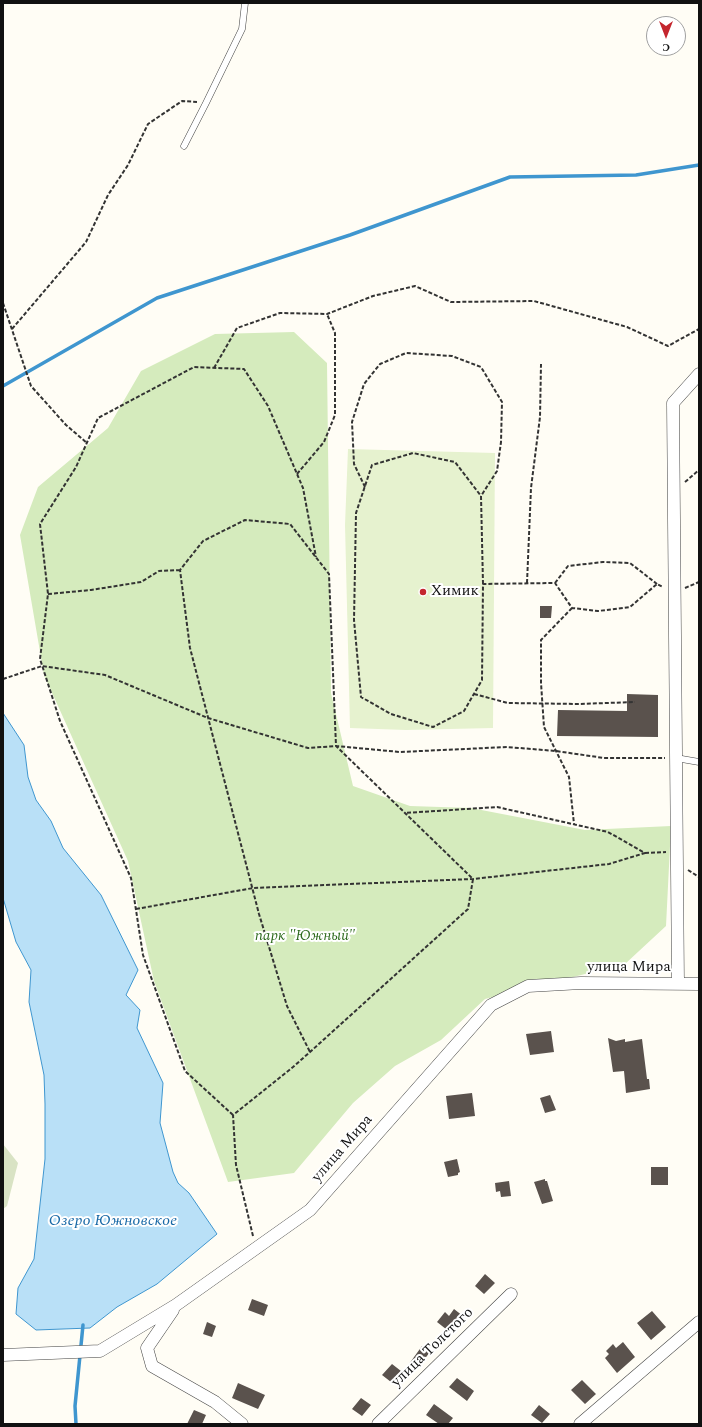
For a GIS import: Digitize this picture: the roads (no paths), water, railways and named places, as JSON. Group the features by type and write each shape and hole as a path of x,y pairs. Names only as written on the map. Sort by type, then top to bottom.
{"street":[{"path":"678,984 673,403 699,374"},
{"name":"улица Мира","path":"3,1355 100,1351 176,1306 256,1249 310,1210 491,1005 528,986 581,984 699,984"},
{"name":"улица Толстого","path":"378,1424 511,1294"},
{"path":"176,1306 147,1348 152,1366 215,1402 242,1424"},
{"path":"580,1424 699,1322"}],"lane":[{"path":"184,146 242,29 245,3"},
{"path":"676,758 699,762"}],"water":[{"name":"Озеро Южновское","path":"3,713 24,745 28,777 36,800 51,821 63,848 101,895 138,970 126,995 140,1010 137,1028 163,1083 160,1123 173,1172 178,1183 189,1193 217,1234 157,1284 117,1307 90,1328 36,1330 16,1314 18,1288 34,1259 45,1159 45,1104 44,1075 29,1002 31,970 16,942 3,898"}],"waterway":[{"path":"3,386 157,298 350,235 510,177 636,175 699,165"},
{"path":"76,1424 75,1406 83,1325"}],"place":[{"name":"Химик","path":"423,592"}],"park label":[{"name":"парк \"Южный\"","path":"305,937"}]}
